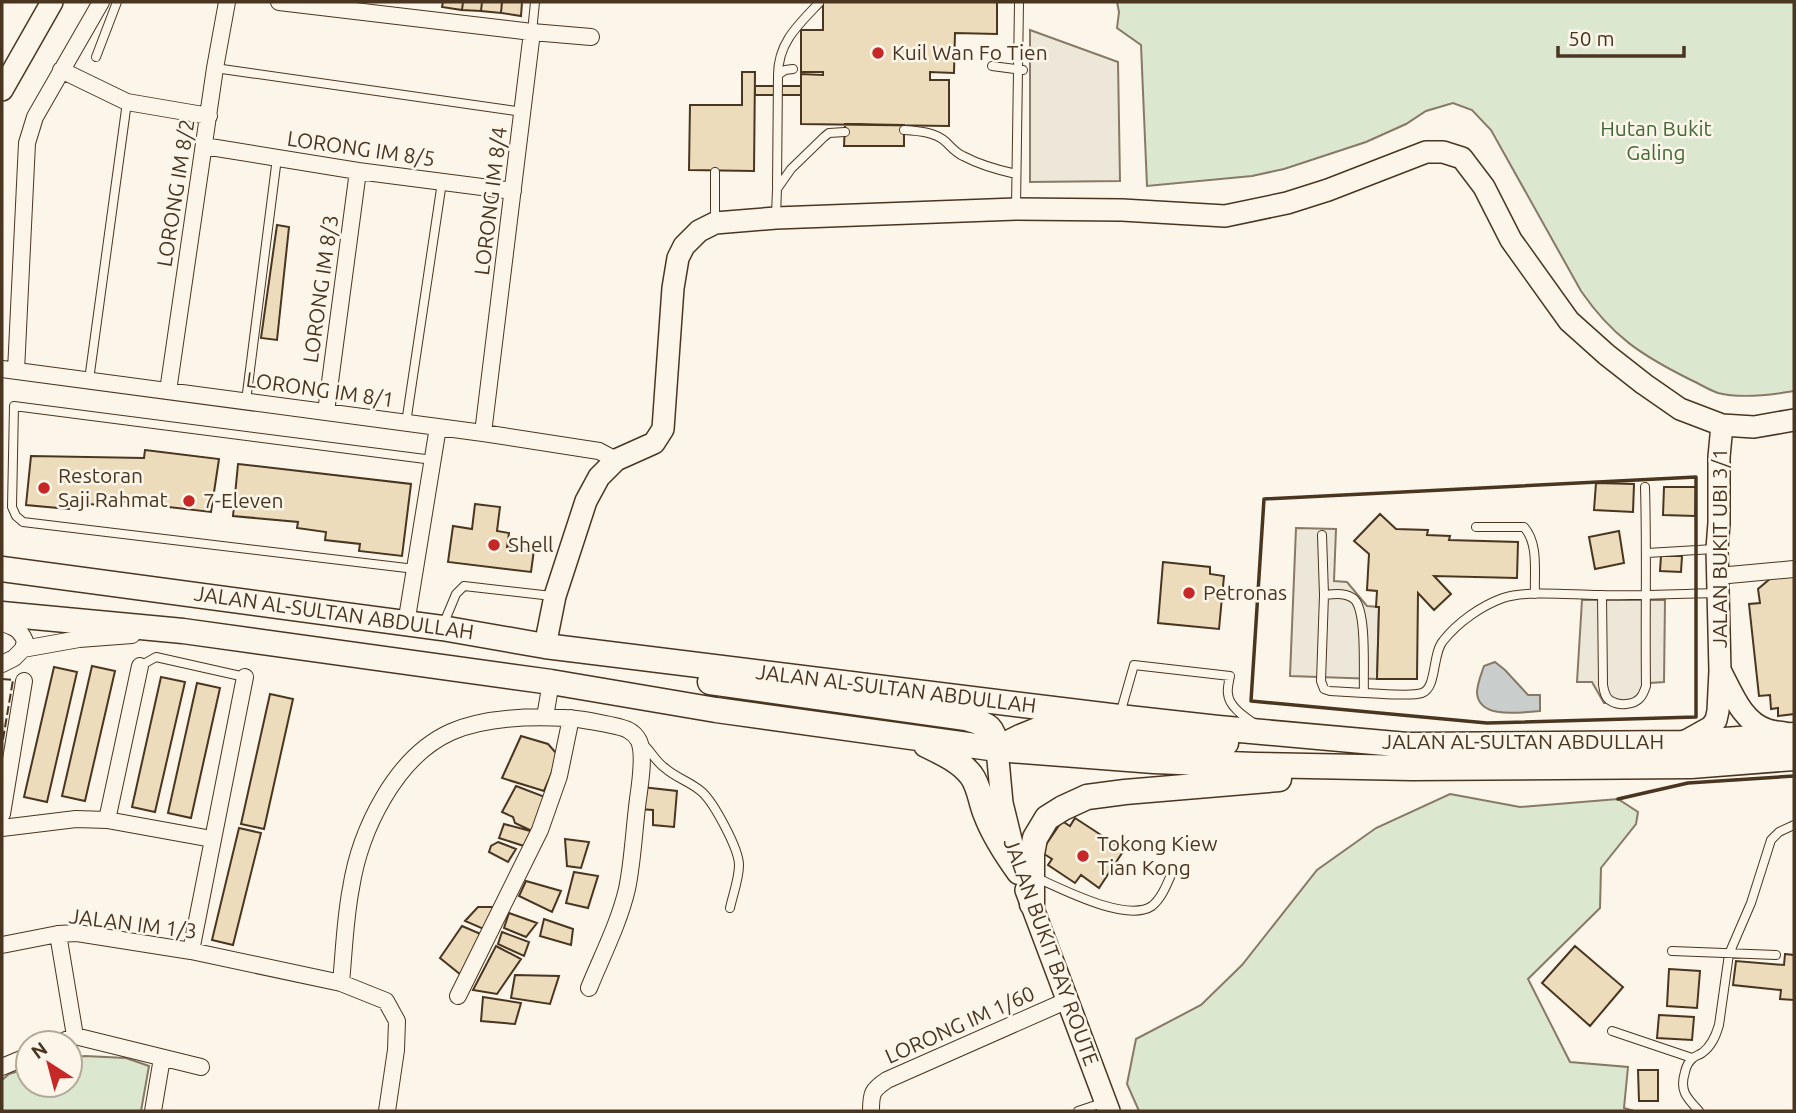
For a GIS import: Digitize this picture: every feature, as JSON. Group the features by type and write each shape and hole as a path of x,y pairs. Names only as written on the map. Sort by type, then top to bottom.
{"main road":[{"name":"JALAN AL-SULTAN ABDULLAH","path":"2,569 442,628 545,646 1119,717 1265,732 1410,757 1691,766 1794,758"},
{"name":"JALAN AL-SULTAN ABDULLAH","path":"2,614 183,631 551,682 716,710 997,749"},
{"path":"545,646 657,673 966,718 987,724 994,733 997,749 1040,729 1185,743 1410,757"},
{"name":"JALAN AL-SULTAN ABDULLAH","path":"1410,757 1794,735"},
{"path":"911,737 954,760 969,773 977,785 997,841 1025,874 1032,904"},
{"path":"1025,874 1035,838 1047,818 1087,797 1410,757"}],"street":[{"path":"2,90 52,2"},
{"name":"LORONG IM 8/1","path":"101,2 36,117 27,143 9,370 483,433 598,451 617,460"},
{"name":"LORONG IM 8/2","path":"168,391 227,2"},
{"path":"279,2 592,37"},
{"name":"LORONG IM 8/4","path":"483,433 532,32"},
{"path":"2,77 18,60"},
{"path":"61,70 127,102 209,116"},
{"name":"LORONG IM 8/5","path":"204,146 358,171 513,191"},
{"path":"545,646 555,596 586,500 599,477 617,460 653,443 663,429 673,288 678,258 684,246 699,231 715,222 1016,209 1122,210 1224,216 1287,203 1426,152 1443,152 1462,158 1484,187 1511,240 1569,321 1607,355 1681,410 1722,425 1754,427 1794,420"},
{"name":"LORONG IM 8/3","path":"326,412 358,171"},
{"name":"JALAN BUKIT UBI 3/1","path":"1682,743 1711,727 1718,711 1718,457 1722,425"},
{"path":"406,624 438,427"},
{"path":"1718,585 1794,569"},
{"path":"2,623 16,627 25,641 23,649 2,664"},
{"path":"23,649 79,639 183,631"},
{"path":"107,820 140,666"},
{"path":"1720,671 1742,710 1754,723 1766,730 1794,735"},
{"path":"191,951 245,677"},
{"path":"2,810 24,681"},
{"path":"545,717 551,682"},
{"path":"341,983 351,887 365,834 400,774 425,748 448,733 493,721 545,717 571,718 627,729 639,739 641,751 640,783 627,887 620,912 589,988"},
{"path":"458,996 540,830 559,776 571,718"},
{"name":"JALAN BUKIT BAY ROUTE","path":"997,749 1002,803 1025,874"},
{"path":"2,828 76,819 107,820 212,839"},
{"name":"JALAN BUKIT BAY ROUTE","path":"1032,904 1107,1107"},
{"name":"JALAN IM 1/3","path":"2,945 77,933 191,951 341,983 386,1001 397,1021 396,1050 387,1111"},
{"path":"58,934 74,1029"},
{"name":"LORONG IM 1/60","path":"871,1111 872,1093 887,1080 1068,1000"},
{"path":"84,1038 201,1068"},
{"path":"153,1111 162,1058"}],"lane":[{"path":"96,57 117,2"},
{"path":"532,32 535,2"},
{"path":"1016,209 1021,70 1019,2"},
{"path":"776,218 778,61 790,34 819,4"},
{"path":"992,66 1021,70"},
{"path":"215,68 523,112"},
{"path":"778,75 793,69"},
{"path":"89,380 127,102"},
{"path":"904,130 927,132 944,140 963,156 994,169 1016,174"},
{"path":"777,189 791,169 824,137 830,133 845,132"},
{"path":"246,401 276,158"},
{"path":"715,172 715,222"},
{"path":"406,423 442,182"},
{"path":"415,569 23,522 12,507 14,405 433,460"},
{"path":"1602,595 1605,695 1612,702 1634,702 1641,697 1646,686 1645,487"},
{"path":"1476,527 1524,527 1534,545 1535,594"},
{"path":"1322,535 1324,595 1321,681 1324,688 1330,691 1425,692 1430,686 1437,651 1442,641 1469,617 1506,597 1535,594 1645,594 1718,585"},
{"path":"1647,553 1717,549"},
{"path":"442,628 456,594 464,586 555,596"},
{"path":"1324,595 1345,594 1355,599 1361,612 1364,693"},
{"path":"140,666 156,657 245,677"},
{"path":"1119,717 1134,665 1230,676 1228,694 1232,704 1265,732"},
{"path":"639,739 662,766 674,776 692,784 713,805 739,861 730,908"},
{"path":"1699,1111 1682,1089 1683,1077 1692,1058 1707,1049 1716,1036 1729,954 1751,903 1771,840 1779,832 1794,825"},
{"path":"1025,874 1114,909 1141,911 1161,897 1174,868"},
{"path":"1672,951 1776,955"},
{"path":"1612,1031 1692,1058"},
{"path":"1078,1111 1107,1107"}],"green space":[{"name":"Hutan Bukit Galing","path":"1117,2 1794,2 1794,391 1747,396 1718,393 1656,361 1629,343 1604,320 1581,291 1491,130 1472,110 1453,103 1426,111 1406,124 1366,142 1284,169 1252,176 1147,186 1141,45 1117,28"},
{"path":"1450,794 1520,807 1618,799 1638,812 1636,824 1601,868 1600,908 1528,979 1570,1062 1628,1067 1624,1108 1634,1111 1139,1111 1127,1084 1136,1039 1201,1005 1242,965 1317,870 1376,828"},
{"path":"84,1056 126,1058 149,1066 141,1111 2,1111 2,1080 14,1072 14,1099 84,1099"}],"shaded area":[{"path":"1030,30 1118,62 1120,181 1030,182"},
{"path":"1296,528 1336,529 1334,581 1347,582 1367,606 1379,607 1377,679 1290,676"},
{"path":"1582,600 1665,600 1664,682 1650,683 1640,703 1604,703 1592,682 1577,682"},
{"path":"1495,662 1528,695 1540,695 1540,711 1493,711 1480,702 1477,693 1479,679 1484,666"}],"building":[{"path":"443,2 463,2 462,10 442,7"},
{"path":"463,2 482,2 481,11 462,10"},
{"path":"482,2 502,2 501,13 481,11"},
{"path":"502,2 522,2 521,16 501,13"},
{"name":"Kuil Wan Fo Tien","path":"823,2 997,2 997,34 955,33 954,73 930,72 930,80 949,80 949,126 801,124 801,74 823,75 823,72 801,72 801,30 823,30"},
{"path":"742,72 755,72 754,171 689,170 690,105 742,105"},
{"path":"755,86 801,86 801,95 755,95"},
{"path":"845,124 904,125 904,146 844,146"},
{"path":"277,225 289,227 277,340 261,338"},
{"path":"145,450 219,459 211,512 101,499 99,505 69,502 69,509 26,505 31,456 144,458"},
{"path":"238,464 411,484 402,556 359,551 360,544 325,540 326,532 297,528 298,522 233,516"},
{"path":"1596,483 1634,484 1633,512 1594,510"},
{"path":"1664,487 1696,487 1695,516 1663,515"},
{"path":"475,504 500,507 497,531 509,533 507,547 534,550 531,572 448,562 453,526 472,529"},
{"path":"1380,514 1396,529 1428,530 1427,535 1450,536 1449,540 1518,542 1517,578 1434,576 1451,594 1434,610 1418,593 1417,679 1377,679 1377,591 1367,590 1369,554 1354,541"},
{"path":"1619,531 1624,563 1595,569 1589,537"},
{"path":"1661,556 1682,556 1681,572 1660,571"},
{"path":"1163,562 1210,567 1210,574 1224,576 1219,629 1158,623"},
{"path":"1794,575 1794,714 1778,716 1778,708 1771,709 1770,695 1759,696 1749,604 1760,603 1758,589 1771,578"},
{"path":"92,666 115,671 85,801 62,796"},
{"path":"54,667 77,672 47,802 24,797"},
{"path":"161,677 185,682 155,812 132,807"},
{"path":"197,683 220,688 191,818 168,813"},
{"path":"270,694 293,699 264,829 241,824"},
{"path":"521,736 548,744 557,754 544,791 502,778"},
{"path":"516,786 545,797 534,832 515,823 513,817 502,812"},
{"path":"642,787 677,791 674,827 653,825 653,810 639,809"},
{"name":"Tokong Kiew Tian Kong","path":"1075,818 1124,850 1099,888 1081,875 1075,883 1048,865 1052,859 1041,852 1062,821 1070,826"},
{"path":"504,824 534,832 527,847 499,838"},
{"path":"239,828 261,833 233,945 212,940"},
{"path":"565,839 589,842 581,868 567,866"},
{"path":"498,842 516,849 508,862 489,852 491,846"},
{"path":"574,872 598,876 588,908 566,903"},
{"path":"526,881 561,891 552,912 519,896"},
{"path":"478,907 497,907 486,930 465,921"},
{"path":"509,913 537,923 526,937 504,928"},
{"path":"544,919 573,929 571,945 540,936"},
{"path":"462,926 483,935 461,975 440,958"},
{"path":"502,932 529,942 524,956 498,944"},
{"path":"496,946 521,959 497,994 473,990"},
{"path":"1575,946 1623,987 1590,1026 1542,983"},
{"path":"1785,954 1794,955 1794,1000 1780,999 1781,990 1733,985 1736,961 1784,965"},
{"path":"1669,969 1700,971 1697,1008 1667,1006"},
{"path":"515,975 559,976 550,1004 511,998"},
{"path":"483,997 521,1003 515,1024 481,1021"},
{"path":"1659,1015 1694,1017 1692,1040 1657,1038"},
{"path":"1638,1070 1658,1070 1658,1101 1639,1101"}],"fence":[{"path":"2,679 13,680 2,745"}],"wall":[{"path":"1696,477 1696,717 1487,723 1251,701 1264,499 1696,477"},
{"path":"1618,799 1688,783 1794,776"}],"place":[{"name":"Kuil Wan Fo Tien","path":"878,53"},
{"name":"Restoran Saji Rahmat","path":"44,488"},
{"name":"7-Eleven","path":"189,501"},
{"name":"Shell","path":"494,545"},
{"name":"Petronas","path":"1189,593"},
{"name":"Tokong Kiew Tian Kong","path":"1083,856"}]}
